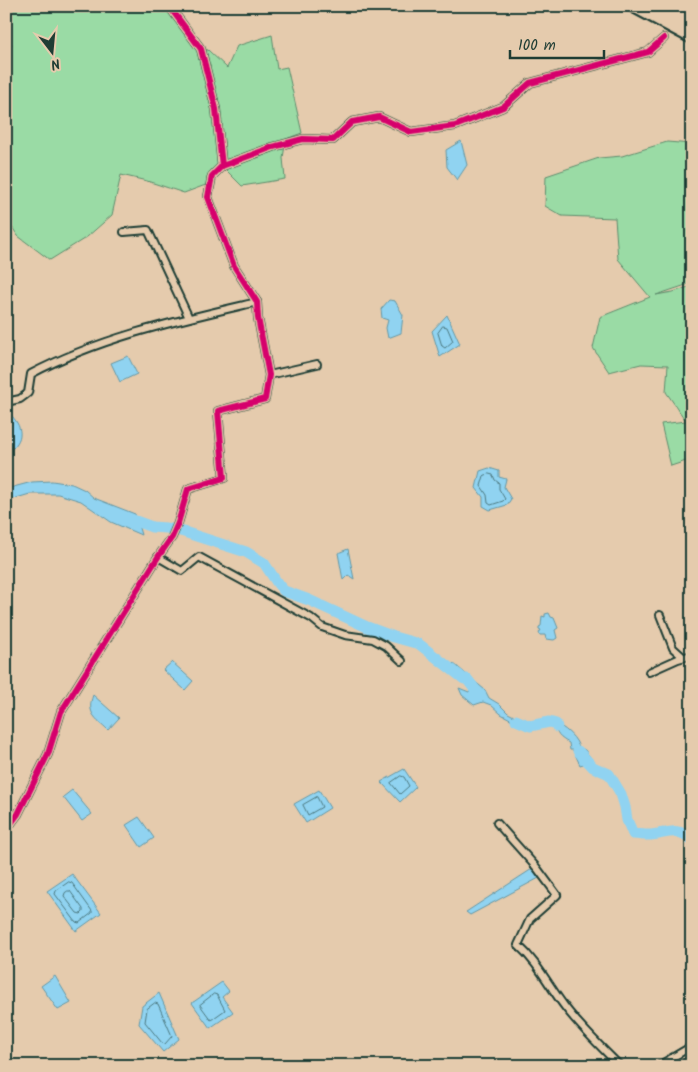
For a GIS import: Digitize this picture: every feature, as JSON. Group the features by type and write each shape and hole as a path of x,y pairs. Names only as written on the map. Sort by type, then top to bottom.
{"street":[{"path":"169,6 201,49 216,109 222,166"},
{"path":"6,830 18,814 48,754 61,712 158,556 172,537 188,489 224,478 218,411 265,399 269,375 258,318 257,302 234,266 208,197 212,176 222,166 274,147 303,139 332,140 352,122 379,117 411,132 455,126 503,107 530,83 648,52 664,38"},
{"path":"124,232 148,230 189,318"},
{"path":"6,402 20,399 28,393 31,374 108,341 189,318 257,302"},
{"path":"269,375 317,364"},
{"path":"158,556 182,571 199,557 311,618 322,628 345,635 373,639 386,646 402,661"},
{"path":"660,614 673,648 683,657"},
{"path":"649,672 692,655"},
{"path":"497,823 537,868 557,895 530,919 518,945 528,954 564,1006 585,1031 620,1066"},
{"path":"658,1066 692,1046"}],"green space":[{"path":"6,6 172,6 201,49 208,50 227,68 237,46 272,35 277,69 287,67 302,133 286,139 283,158 285,179 242,186 222,166 211,183 184,193 121,175 112,215 87,237 50,260 18,236 6,218 6,47 12,45 6,34"},
{"path":"667,142 692,144 692,283 656,295 692,286 692,459 671,466 661,424 686,421 666,392 668,365 641,364 609,372 593,348 600,317 650,297 618,259 615,218 562,216 545,206 546,176 599,158 622,156"}],"water":[{"path":"461,141 467,165 457,180 447,167 446,150"},
{"path":"389,300 395,301 403,315 401,333 388,338 386,328 388,320 382,318 381,309"},
{"path":"447,315 460,344 440,357 432,331"},
{"path":"128,356 137,374 120,382 111,363"},
{"path":"6,410 17,423 20,433 20,438 13,448 6,448"},
{"path":"489,468 499,471 499,477 506,479 504,487 511,499 507,505 490,510 483,506 483,497 476,488 480,471"},
{"path":"52,481 72,484 85,490 94,498 135,514 141,535 111,522 81,501 58,494 30,494 6,501 6,489 32,482"},
{"path":"348,549 354,579 348,575 343,580 338,553"},
{"path":"549,613 554,618 558,628 555,630 557,638 554,640 546,639 545,635 540,635 539,633 542,616 545,617 545,614"},
{"path":"172,662 193,681 185,690 163,670"},
{"path":"453,663 485,690 489,698 508,713 534,724 546,719 566,730 593,761 580,765 573,750 570,750 569,743 557,734 555,724 545,723 527,728 501,714 491,705 483,702 474,705 462,695 459,688 469,692 471,689 462,676 456,672"},
{"path":"93,695 119,718 108,730 93,715 91,701"},
{"path":"404,769 416,787 400,802 381,782"},
{"path":"72,790 92,814 82,821 63,797"},
{"path":"319,790 330,808 306,823 294,804"},
{"path":"139,817 154,838 141,847 126,825"},
{"path":"532,869 539,878 470,915 466,912"},
{"path":"72,874 101,913 76,931 47,891"},
{"path":"55,976 71,1003 58,1010 41,986"},
{"path":"222,982 229,991 222,997 233,1012 210,1028 192,1003"},
{"path":"159,993 179,1039 163,1052 139,1024 142,1006"}],"waterway":[{"path":"130,519 152,527 184,532 246,552 264,563 284,591 309,600 367,627 419,644 464,679 467,679 474,688"},
{"path":"516,720 530,726 549,722 556,724 557,727"},
{"path":"578,751 593,767 609,774 621,794 627,820 633,834 653,835 675,832 686,835 692,840"}],"railway":[{"path":"619,6 692,45"}],"cycle path":[{"path":"6,830 18,814 48,754 61,712 172,537 188,489 224,478 218,411 265,399 269,375 258,318 257,302 234,266 208,197 212,176 222,166 216,109 201,49 169,6"},
{"path":"222,166 273,147 303,139 333,140 352,122 379,117 411,132 455,126 503,107 530,83 648,52 664,38"}]}
